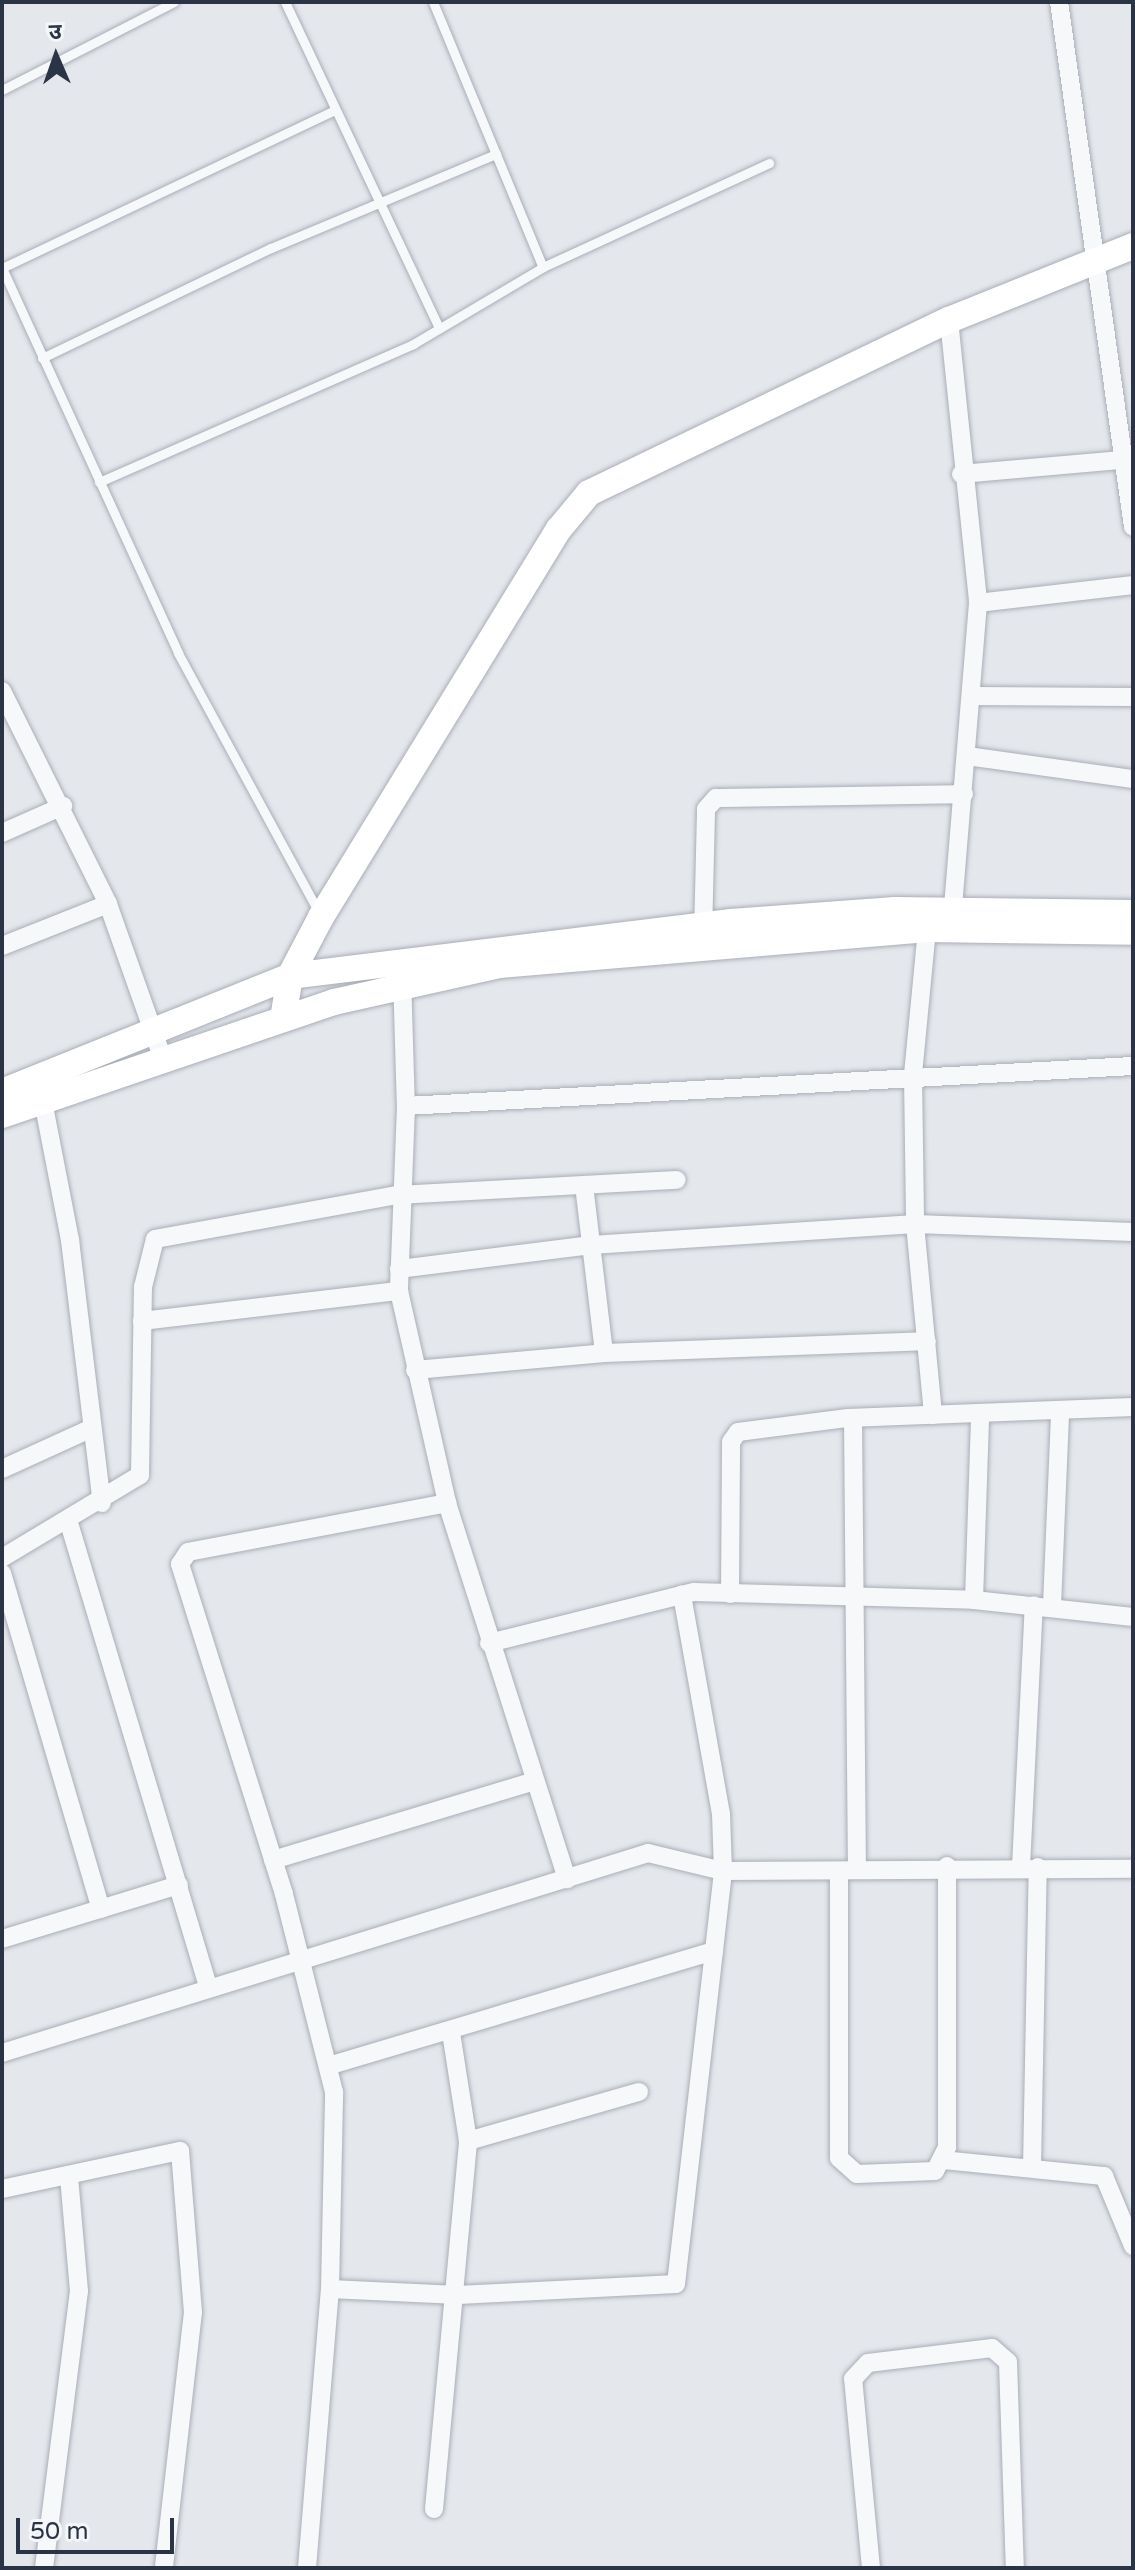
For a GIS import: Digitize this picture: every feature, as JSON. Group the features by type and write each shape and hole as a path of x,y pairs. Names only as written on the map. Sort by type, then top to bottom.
{"street":[{"path":"1059,2 1100,259 1133,527"},
{"path":"283,1019 290,976 321,917 559,529 589,493 949,320 1133,246"},
{"path":"933,1415 915,1224 913,1075 944,922 964,794 978,603 961,474 949,320"},
{"path":"961,474 1127,460"},
{"path":"978,603 1133,585"},
{"path":"2,691 63,806 108,904 163,1059"},
{"path":"973,696 1133,697"},
{"path":"967,756 1133,779"},
{"path":"703,934 706,809 716,798 964,794"},
{"path":"2,833 63,806"},
{"path":"2,946 108,904"},
{"path":"2,1092 290,976 402,973 703,934 1133,913"},
{"path":"944,922 1133,932"},
{"path":"2,1115 283,1019 402,973"},
{"path":"402,973 406,1106 397,1195 399,1291 447,1503 532,1782 567,1879"},
{"path":"406,1106 913,1075 1133,1066"},
{"path":"43,1101 70,1240 102,1503"},
{"path":"2,1558 69,1523 134,1482 143,1463 142,1321 146,1256 155,1239 397,1195 677,1180"},
{"path":"584,1185 604,1353"},
{"path":"399,1269 591,1245 915,1224 1133,1232"},
{"path":"142,1321 399,1291"},
{"path":"415,1370 604,1353 927,1341"},
{"path":"730,1594 734,1437 743,1430 853,1418 1060,1413 1133,1407"},
{"path":"1032,2167 1029,1867 1043,1605 1060,1413"},
{"path":"974,1600 980,1416"},
{"path":"853,1418 856,1596 839,2158 857,2174 935,2171 943,2160 947,1866"},
{"path":"2,1469 92,1428"},
{"path":"307,2568 330,2289 334,2092 273,1860 182,1557 447,1503"},
{"path":"69,1523 208,1987"},
{"path":"2,1573 101,1909"},
{"path":"489,1643 682,1594 974,1600 1133,1617"},
{"path":"330,2289 458,2295 676,2284 723,1871 721,1814 682,1594"},
{"path":"273,1860 532,1782"},
{"path":"2,2053 648,1853 723,1871 848,1871 947,1866 1133,1869"},
{"path":"2,1939 179,1885"},
{"path":"328,2066 451,2033 714,1951"},
{"path":"434,2509 458,2295 468,2141 451,2033"},
{"path":"468,2141 639,2092"},
{"path":"2,2189 180,2151 193,2312 164,2568"},
{"path":"943,2160 1104,2176 1133,2246"},
{"path":"44,2568 79,2291 69,2177"},
{"path":"871,2568 853,2379 868,2363 992,2348 1008,2362 1015,2568"}],"lane":[{"path":"2,90 174,2"},
{"path":"285,2 439,328"},
{"path":"433,2 543,267"},
{"path":"321,917 178,653 2,268 335,110"},
{"path":"42,358 379,201 496,154"},
{"path":"99,482 439,328 543,267 769,163"}]}
